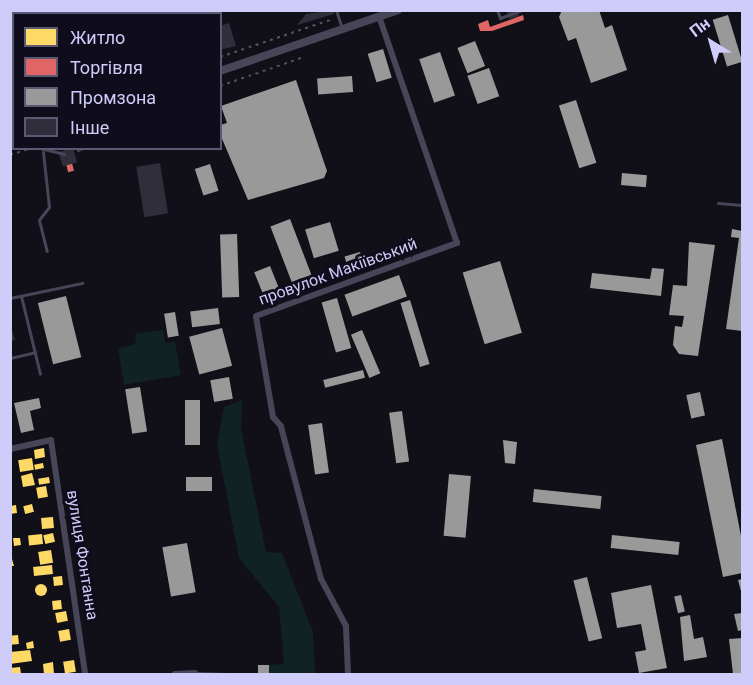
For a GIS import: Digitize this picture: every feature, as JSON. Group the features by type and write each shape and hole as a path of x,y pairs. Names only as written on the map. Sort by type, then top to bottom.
{"street":[{"path":"222,70 398,10"},
{"name":"провулок Макіївський","path":"348,675 345,626 321,579 281,426 273,417 256,316 457,243 383,14"},
{"name":"вулиця Фонтанна","path":"11,447 51,440 85,675"},
{"path":"175,675 195,673"}],"lane":[{"path":"336,10 343,30"},
{"path":"497,10 500,18 522,10"},
{"path":"47,251 39,220 49,207 42,150 64,154"},
{"path":"718,203 742,205"},
{"path":"10,298 82,284"},
{"path":"21,296 40,374"},
{"path":"10,358 35,352"},
{"path":"195,673 233,675"}],"path":[{"path":"222,56 339,18"},
{"path":"222,85 301,58"},
{"path":"10,155 26,150"}],"shaded area":[{"path":"163,330 165,343 175,341 181,375 124,385 118,348 136,344 135,334"},
{"path":"242,400 241,428 266,552 282,553 313,632 315,674 269,674 269,665 284,664 279,607 239,558 217,445 224,407"}],"building: Житло":[{"path":"44,448 45,457 35,459 34,450"},
{"path":"32,458 34,470 20,472 18,460"},
{"path":"43,463 44,468 35,470 34,465"},
{"path":"32,473 35,485 23,487 21,476"},
{"path":"49,477 50,483 39,485 38,479"},
{"path":"46,486 48,497 38,499 36,488"},
{"path":"32,504 34,512 25,514 23,506"},
{"path":"16,505 17,513 10,514 10,506"},
{"path":"53,517 54,528 42,529 41,518"},
{"path":"53,533 55,542 45,544 43,535"},
{"path":"42,534 43,544 29,545 28,535"},
{"path":"13,538 20,538 21,545 14,546"},
{"path":"51,550 53,563 40,565 38,552"},
{"path":"10,552 14,566 10,566"},
{"path":"52,565 53,574 34,576 33,567"},
{"path":"62,576 63,585 54,586 53,577"},
{"path":"43,584 46,585 46,595 39,596 36,595 35,588 36,585"},
{"path":"61,600 62,609 53,610 52,601"},
{"path":"66,611 68,621 57,623 55,613"},
{"path":"69,629 71,640 60,642 58,631"},
{"path":"18,635 19,644 11,645 10,636"},
{"path":"33,641 34,648 27,649 26,643"},
{"path":"30,650 32,661 10,664 10,652"},
{"path":"74,660 76,672 65,674 63,662"},
{"path":"53,662 54,674 44,674 43,664"},
{"path":"20,667 21,674 11,674 10,668"}],"building: Торгівля":[{"path":"523,15 524,20 492,31 480,31 478,24 488,20 490,27"},
{"path":"72,163 74,171 68,172 66,164"}],"building: Промзона":[{"path":"562,10 599,10 605,28 612,25 627,70 591,83 576,38 568,41 559,17"},
{"path":"728,15 742,62 727,67 713,20"},
{"path":"475,41 485,66 467,73 457,48"},
{"path":"383,49 392,78 376,82 368,54"},
{"path":"440,52 455,95 434,103 419,59"},
{"path":"489,68 499,96 478,104 467,76"},
{"path":"352,76 353,92 318,94 317,78"},
{"path":"296,80 327,171 324,178 248,200 222,139 222,124 227,123 222,106"},
{"path":"576,100 596,163 579,168 559,106"},
{"path":"210,164 219,191 203,196 195,169"},
{"path":"622,173 647,175 646,187 621,185"},
{"path":"290,219 314,282 295,290 270,227"},
{"path":"330,222 339,251 314,258 305,230"},
{"path":"732,229 742,231 742,331 726,329 739,238 731,237"},
{"path":"237,234 239,297 222,298 220,235"},
{"path":"689,242 715,245 698,356 679,354 673,345 675,326 682,327 684,316 669,315 673,285 687,286"},
{"path":"360,252 365,269 350,274 345,256"},
{"path":"500,261 522,333 485,344 463,272"},
{"path":"270,266 283,298 267,305 254,272"},
{"path":"652,268 664,269 661,296 590,288 592,273 650,279"},
{"path":"399,275 407,297 352,316 344,295"},
{"path":"66,296 81,357 53,364 38,303"},
{"path":"337,298 351,348 336,352 322,302"},
{"path":"410,300 430,364 420,367 400,303"},
{"path":"218,308 220,324 192,327 190,311"},
{"path":"175,312 179,336 168,337 164,314"},
{"path":"222,328 232,366 199,374 189,337"},
{"path":"362,330 380,373 369,378 351,335"},
{"path":"363,370 365,378 325,388 323,380"},
{"path":"229,377 233,399 214,402 210,380"},
{"path":"140,387 147,431 132,434 125,389"},
{"path":"700,392 705,415 691,418 686,395"},
{"path":"39,398 41,408 30,411 34,430 21,433 14,403"},
{"path":"185,400 200,400 200,445 185,445"},
{"path":"402,411 409,462 396,463 389,413"},
{"path":"322,423 329,473 315,474 308,425"},
{"path":"722,439 742,541 742,573 723,577 696,445"},
{"path":"503,440 517,442 515,464 505,463"},
{"path":"449,474 471,476 466,538 444,536"},
{"path":"186,477 212,477 212,491 186,491"},
{"path":"534,489 602,496 600,509 533,502"},
{"path":"612,535 680,542 678,555 611,548"},
{"path":"187,543 196,592 171,597 162,547"},
{"path":"587,577 602,638 589,642 573,580"},
{"path":"742,579 742,595 738,580"},
{"path":"651,585 667,668 639,673 635,652 646,650 641,624 617,628 611,593"},
{"path":"681,595 685,612 678,613 674,597"},
{"path":"742,613 742,630 738,631 734,614"},
{"path":"690,615 694,639 703,637 707,657 684,661 680,617"},
{"path":"742,638 742,674 733,674 729,639"},
{"path":"258,665 269,665 269,674 258,674"}],"building: Інше":[{"path":"333,10 334,14 297,25 306,14"},
{"path":"506,10 517,10 519,16 510,20"},
{"path":"229,23 236,46 222,50 222,25"},
{"path":"10,50 12,70 10,80"},
{"path":"74,150 77,162 63,167 59,152"},
{"path":"160,163 168,213 144,217 136,167"},
{"path":"10,324 15,340 10,341"}]}
